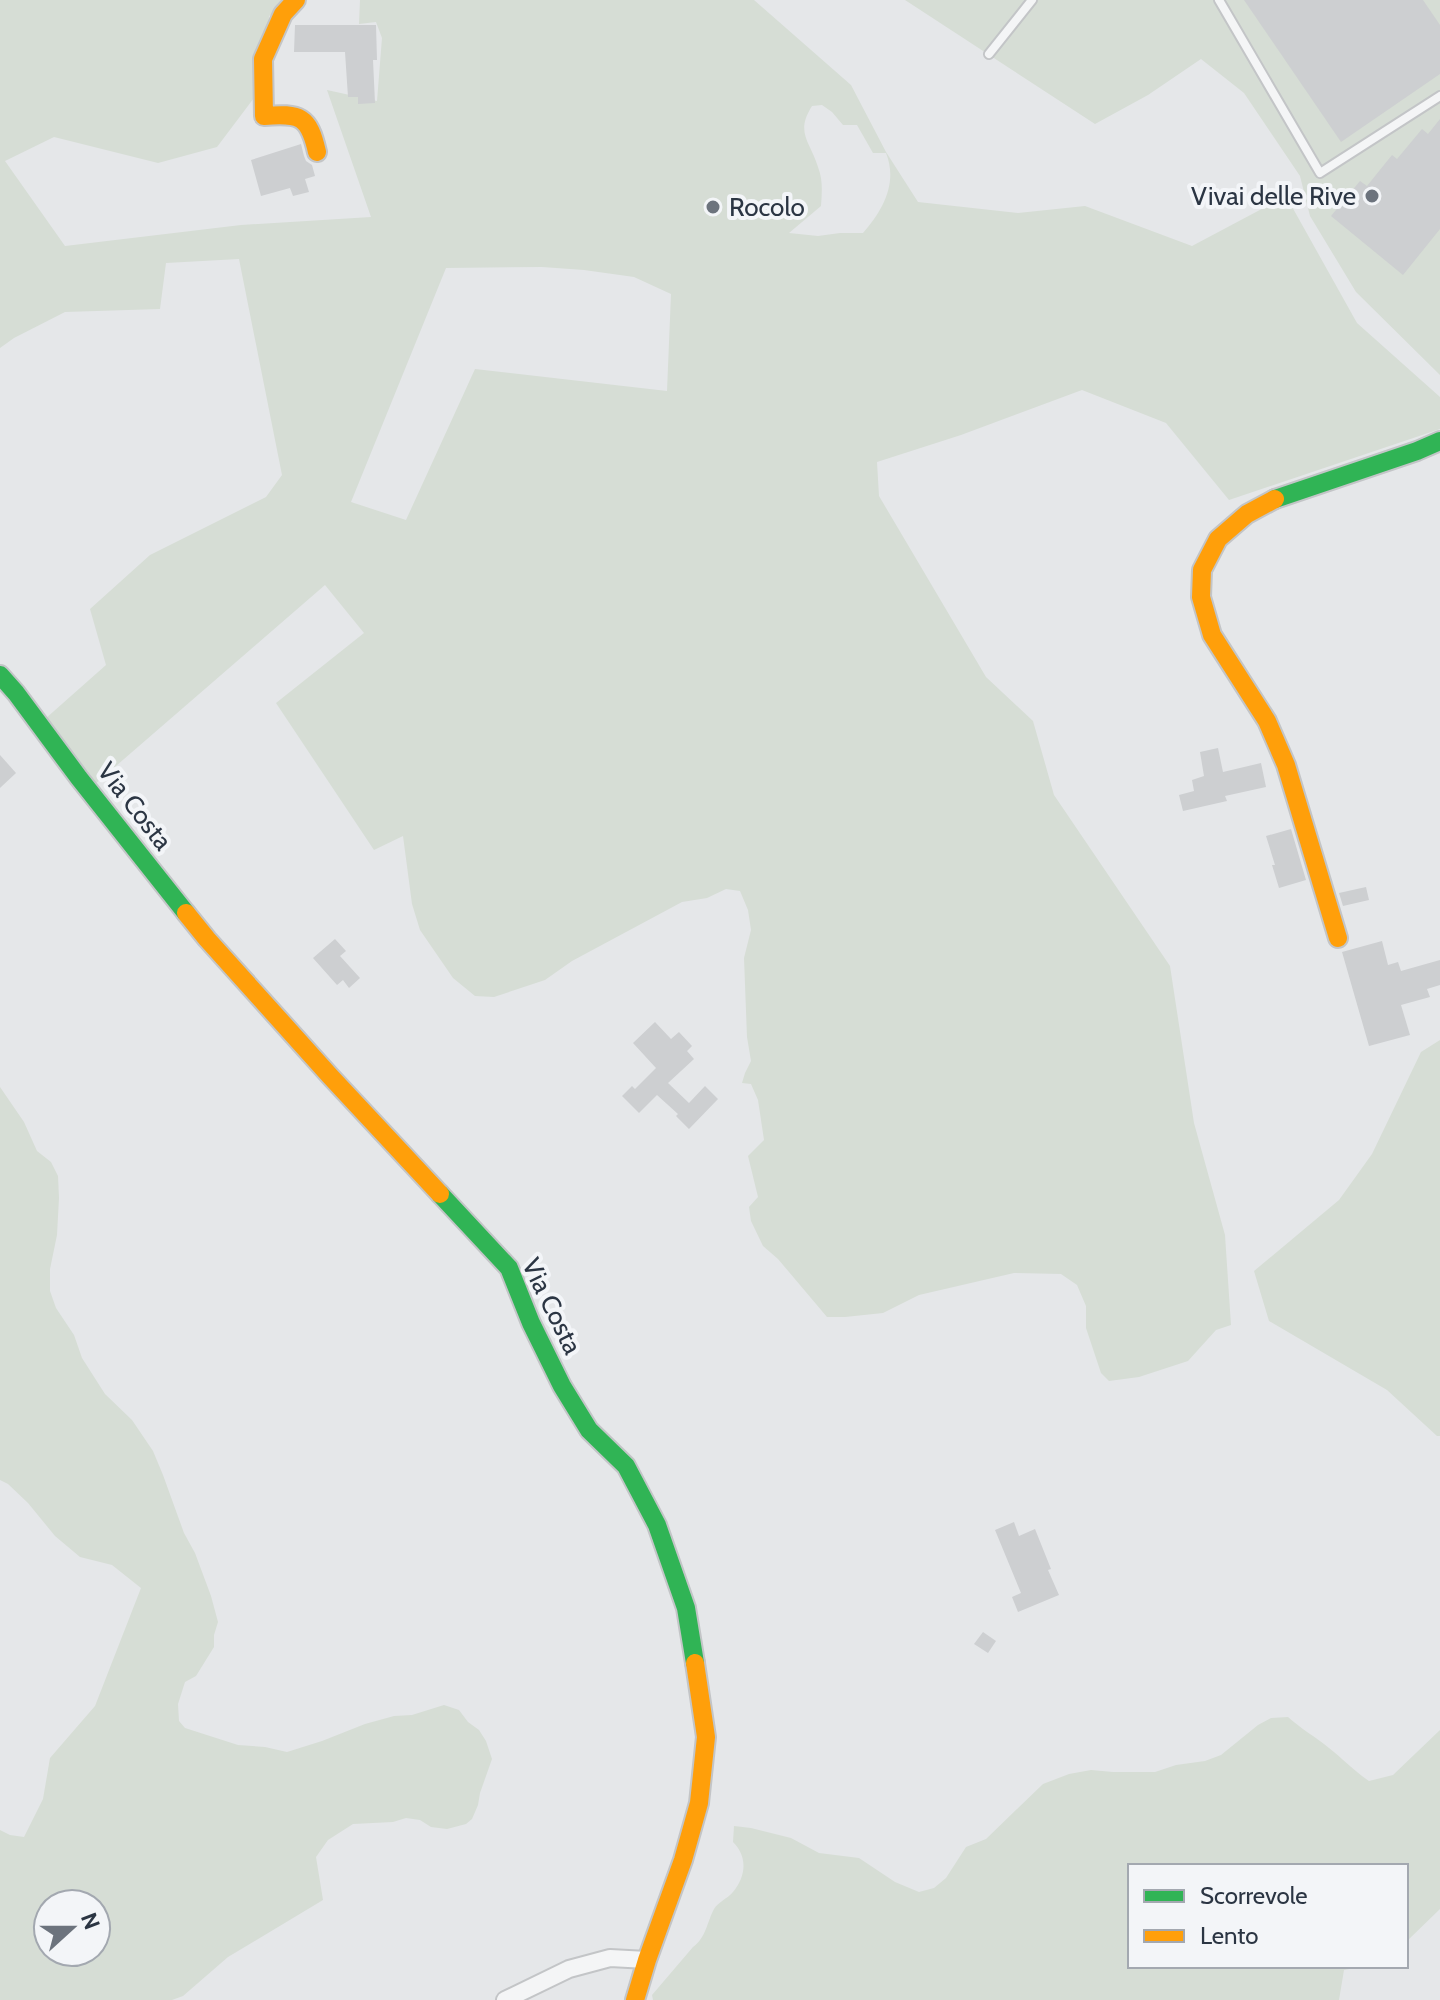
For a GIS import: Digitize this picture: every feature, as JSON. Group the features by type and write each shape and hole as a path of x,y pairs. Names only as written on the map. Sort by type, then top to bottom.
{"street":[{"path":"296,0 283,14 263,59 264,116 288,114 305,120 313,131 317,152"},
{"path":"1338,938 1286,765 1267,721 1212,635 1201,597 1202,570 1218,539 1247,514 1278,497 1440,441"},
{"name":"Via Costa","path":"0,675 207,939 509,1268 531,1323 562,1386 589,1430 626,1466 657,1525 686,1608 706,1737 699,1803 635,2000"},
{"path":"505,2000 569,1969 610,1958 647,1960"}],"lane":[{"path":"989,54 1032,0"},
{"path":"1219,0 1320,173 1440,96"}],"shaded area":[{"path":"0,0 296,0 269,16 266,82 217,147 158,163 54,137 5,161 65,246 241,225 371,217 327,90 377,101 382,38 376,22 359,24 360,0 754,0 851,85 886,152 918,202 1018,213 1085,206 1192,246 1286,196 1357,323 1440,397 1440,429 1229,500 1166,423 1082,390 877,462 879,496 986,677 1033,721 1054,795 1170,966 1194,1123 1225,1235 1231,1325 1216,1330 1188,1361 1139,1377 1109,1381 1101,1373 1086,1328 1086,1306 1077,1285 1061,1274 1014,1273 919,1295 883,1313 827,1317 778,1259 763,1246 751,1221 749,1207 758,1197 748,1156 764,1140 758,1100 751,1084 742,1083 751,1061 744,958 751,930 748,910 740,891 726,889 707,898 682,902 572,961 545,980 494,997 475,996 453,978 420,930 412,904 403,836 374,850 276,703 364,633 325,585 94,785 45,719 106,665 90,609 150,555 266,497 282,475 239,259 166,263 160,309 65,312 0,348","holes":["822,105 843,125 857,125 873,153 886,153 890,175 886,196 863,233 818,236 789,233 821,206 821,177 804,130 812,106","542,267 634,277 671,294 667,391 475,369 406,520 351,502 446,268"]},
{"name":"Vivai delle Rive","path":"905,0 1440,0 1440,375 1356,292 1310,216 1300,176 1244,93 1201,59 1148,95 1095,124"},
{"path":"1440,1040 1440,1436 1437,1436 1387,1390 1269,1321 1254,1271 1339,1200 1372,1154 1421,1052"},
{"path":"0,1087 24,1122 37,1151 51,1162 58,1176 57,1235 50,1269 50,1291 56,1308 105,1394 132,1420 153,1451 211,1596 218,1622 214,1647 196,1676 185,1682 178,1704 179,1721 185,1728 238,1745 287,1752 394,1716 412,1715 444,1705 459,1710 479,1730 492,1759 472,1819 466,1824 447,1829 406,1818 393,1822 353,1824 328,1840 316,1857 323,1900 228,1957 183,1996 172,2000 0,2000 0,1830 24,1837 43,1799 50,1758 95,1706 141,1588 112,1565 80,1557 55,1536 8,1484 0,1480"},
{"path":"1288,1717 1369,1781 1393,1775 1440,1730 1440,1909 1408,1940 1408,1864 1128,1864 1128,1968 1354,1968 1344,1970 1339,2000 653,2000 652,1995 701,1939 716,1907 741,1880 744,1867 741,1854 733,1842 734,1826 791,1838 819,1853 859,1858 895,1882 919,1892 934,1888 946,1878 966,1847 986,1839 1043,1784 1091,1770 1155,1772 1205,1761 1221,1755 1271,1718"}],"building":[{"path":"1244,0 1423,0 1440,25 1440,74 1341,142"},
{"path":"295,25 376,25 377,60 373,60 375,103 358,104 358,97 348,97 345,52 294,52"},
{"path":"1440,119 1440,229 1403,275 1331,216 1360,181 1367,186 1392,155 1397,159 1422,129 1428,134"},
{"path":"301,144 315,176 305,179 309,192 293,196 290,188 261,196 251,160"},
{"path":"1218,748 1223,772 1261,763 1266,787 1225,796 1227,801 1183,811 1179,795 1194,791 1192,780 1204,776 1200,752"},
{"path":"0,755 16,773 0,788"},
{"path":"1291,829 1306,880 1279,888 1266,836"},
{"path":"1366,887 1369,900 1343,906 1339,893"},
{"path":"335,939 346,951 340,956 360,978 349,988 343,980 337,985 313,958"},
{"path":"1382,941 1388,965 1398,962 1401,971 1440,960 1440,985 1427,989 1430,997 1401,1005 1410,1035 1369,1046 1342,952"},
{"path":"655,1022 671,1039 679,1032 692,1046 687,1051 694,1059 668,1083 689,1103 705,1086 718,1099 689,1129 657,1095 639,1113 622,1096 632,1086 635,1089 656,1068 633,1043"},
{"path":"1014,1522 1019,1536 1035,1529 1059,1595 1018,1612 1012,1597 1021,1593 995,1530"},
{"path":"983,1632 996,1641 988,1653 974,1644"}],"traffic: fast":[{"path":"1275,499 1440,441"},
{"path":"0,675 186,913"},
{"path":"440,1194 509,1268 531,1323 562,1386 589,1430 626,1466 657,1525 686,1608 695,1663"}],"traffic: slow":[{"path":"296,0 283,14 263,59 264,116 286,115 301,119 310,131 317,152"},
{"path":"1275,499 1247,514 1218,539 1202,570 1201,597 1212,635 1267,721 1286,765 1338,938"},
{"path":"186,913 330,1076 440,1194"},
{"path":"635,2000 699,1803 706,1737 695,1663"}],"place":[{"name":"Vivai delle Rive","path":"1372,196"},
{"name":"Rocolo","path":"713,207"}]}
